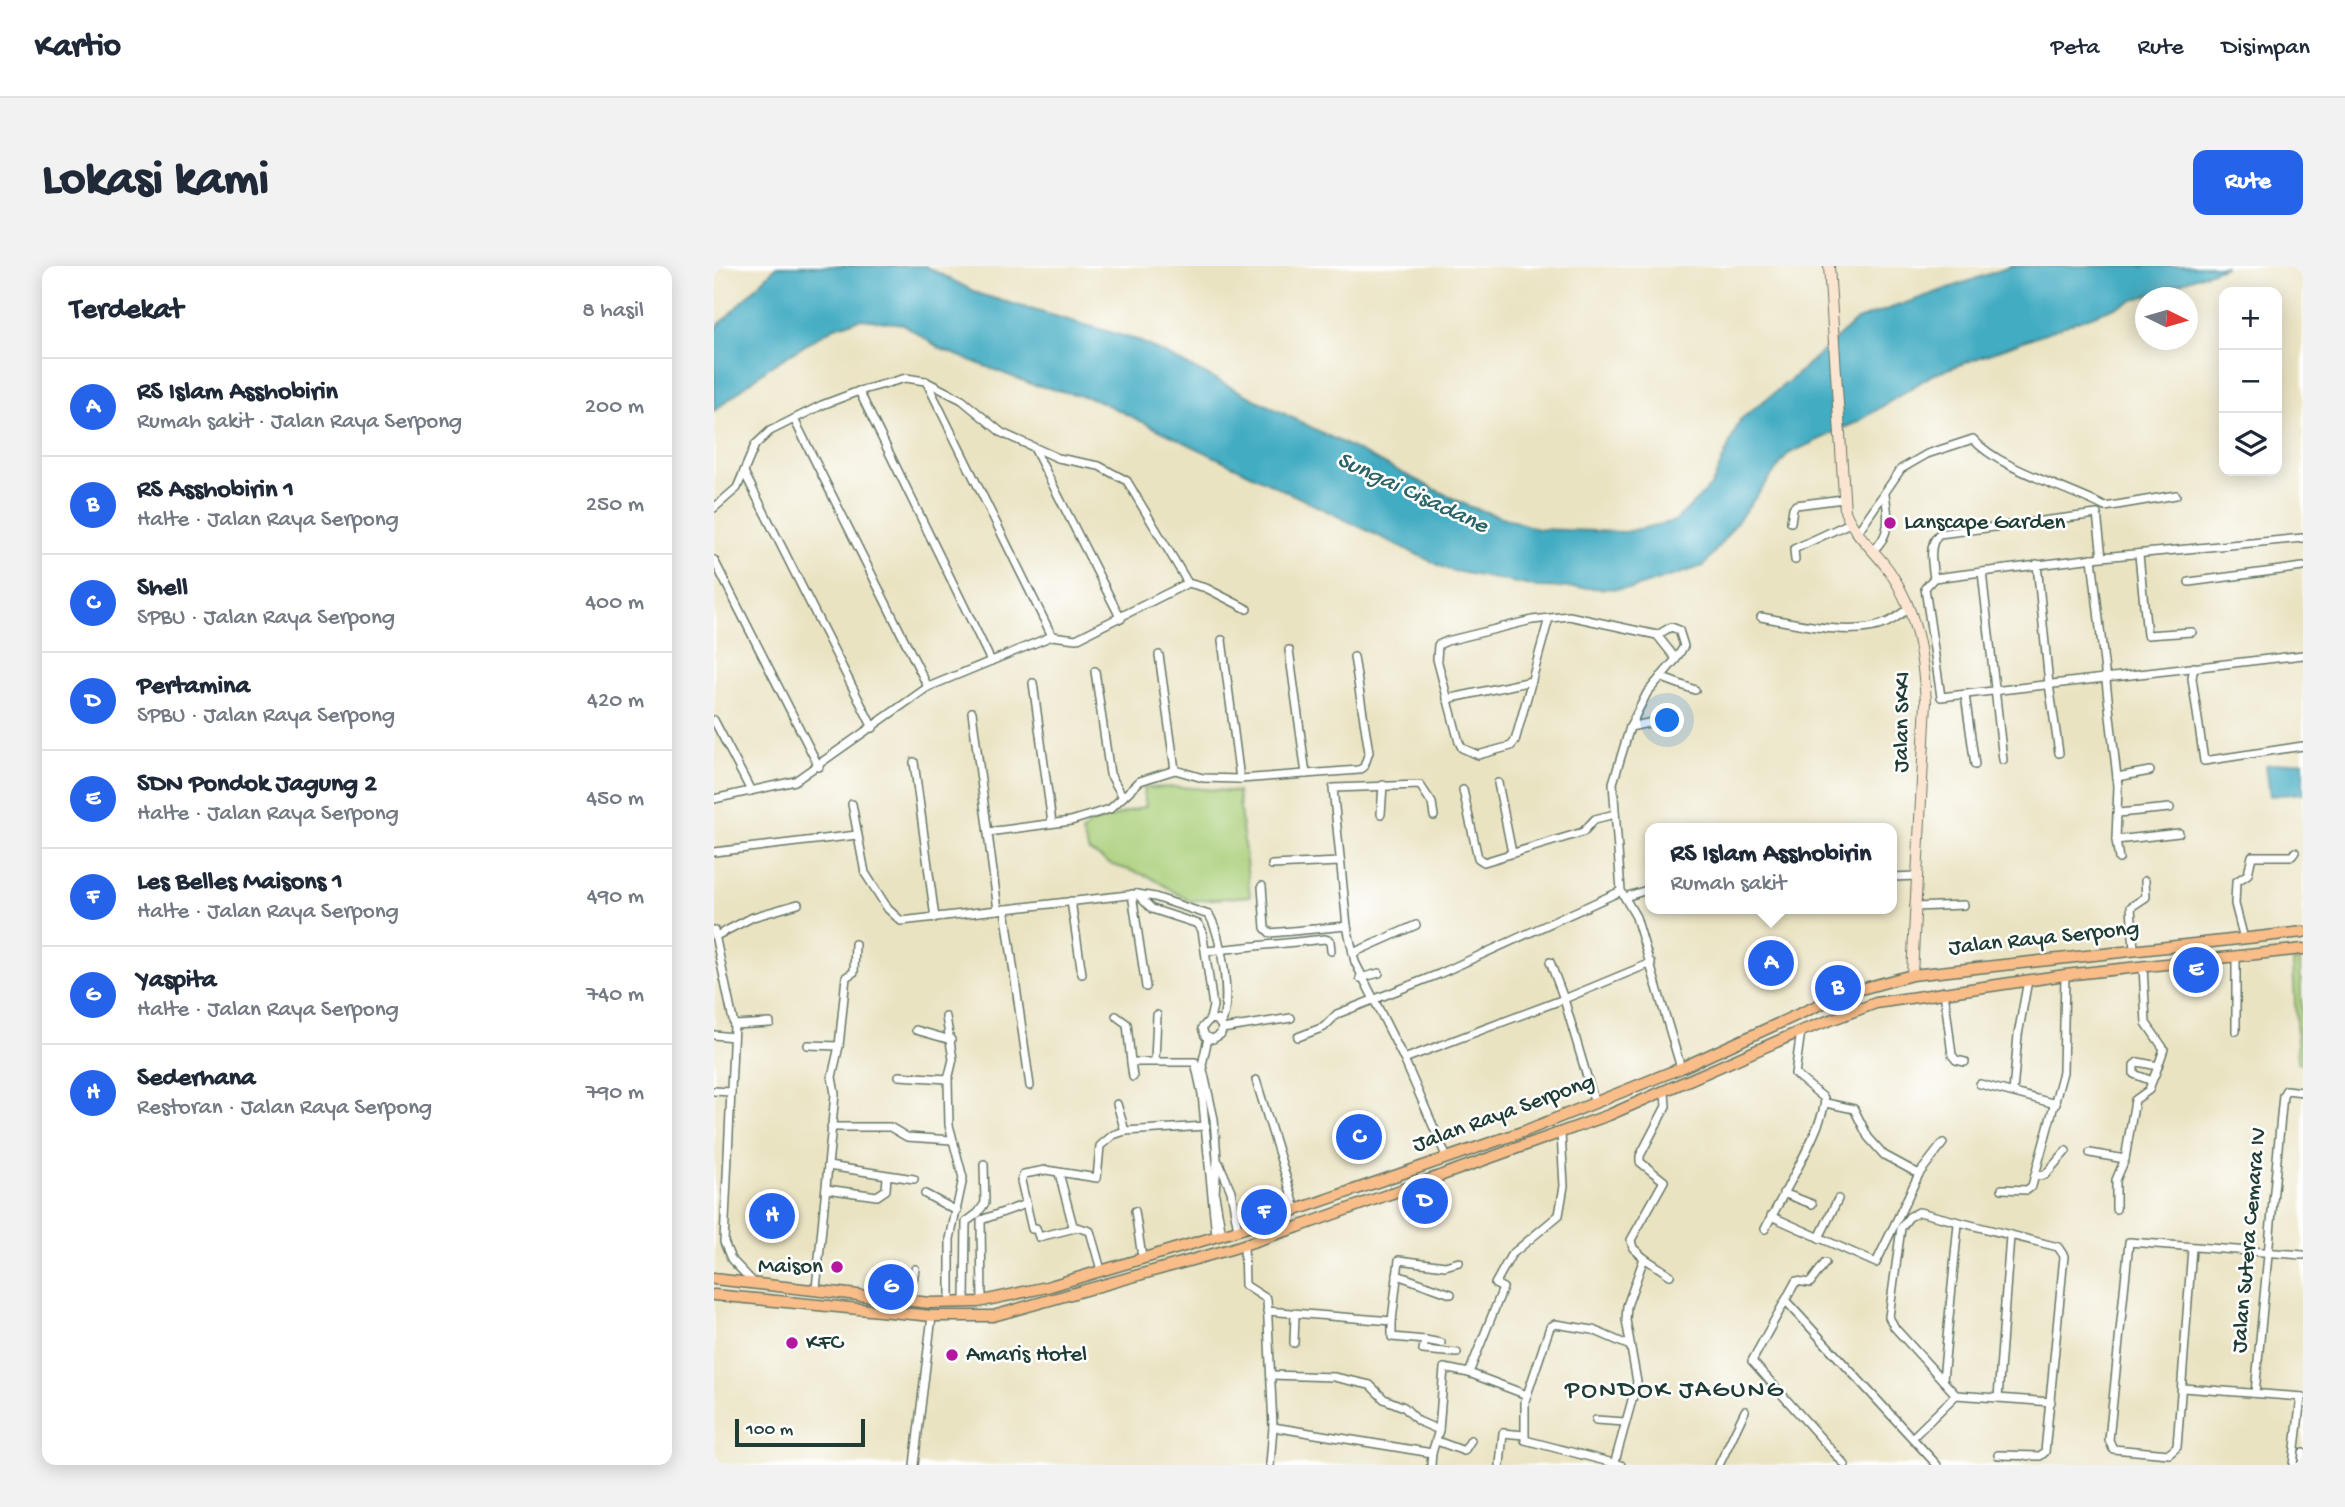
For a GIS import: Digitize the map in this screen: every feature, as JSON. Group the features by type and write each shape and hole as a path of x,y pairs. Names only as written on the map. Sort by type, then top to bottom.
{"main road":[{"name":"Jalan SKKI","path":"1829,266 1842,495 1850,523 1890,571 1909,608 1920,645 1926,702 1912,975"},
{"name":"Jalan Raya Serpong","path":"714,1279 950,1302 982,1301 1047,1287 1238,1230 1447,1158 1595,1104 1843,995 1912,975 2303,932"},
{"name":"Jalan Raya Serpong","path":"714,1295 932,1317 993,1316 1244,1245 1561,1133 1665,1091 1784,1038 1875,1003 2065,975 2303,950"},
{"path":"1780,1022 1784,1038"},
{"path":"1186,1245 1189,1261"},
{"path":"868,1310 871,1294"}],"street":[{"path":"714,508 737,488 755,445 770,431 859,391 906,378 925,381 962,400 1002,433 1058,458 1099,466 1127,481 1188,583"},
{"path":"925,381 1052,636"},
{"path":"859,391 991,661"},
{"path":"794,419 928,687"},
{"path":"1857,533 1885,494 1894,476 1912,462 1973,439 1992,457 2087,496 2105,507 2176,495"},
{"path":"1034,447 1121,618"},
{"path":"744,472 873,728"},
{"path":"1872,551 1884,541 1886,533 1885,494"},
{"path":"1791,522 1796,505 1842,495"},
{"path":"1934,578 1933,540 1939,534 2097,514 2102,557"},
{"path":"1795,560 1794,549 1850,523"},
{"path":"2303,538 2037,564 1934,578 1925,588 1939,694 1944,698 2303,655"},
{"path":"2139,555 2147,635 2192,632"},
{"path":"2092,558 2117,776 2116,840 2119,859"},
{"path":"714,560 819,767"},
{"path":"2037,564 2059,752"},
{"path":"2189,582 2303,567"},
{"path":"1982,572 2003,760"},
{"path":"714,799 795,781 819,767 928,687 1052,636 1076,639 1188,583 1206,588 1247,609"},
{"path":"1761,617 1837,629 1865,628 1887,623 1909,608"},
{"path":"1549,618 1515,741 1511,746 1478,755 1460,746 1437,659 1438,645 1549,618 1569,616 1657,635 1676,659"},
{"path":"1657,635 1671,627 1679,630 1684,646 1647,693 1630,727 1615,769 1615,814 1623,894 1636,917 1681,1068"},
{"path":"1222,640 1240,779"},
{"path":"1289,650 1306,774"},
{"path":"1159,655 1175,770"},
{"path":"988,832 1052,824 1110,809 1140,781 1175,770 1203,778 1240,779 1359,770 1368,759 1354,657"},
{"path":"2194,667 2192,678 2204,761 2303,746"},
{"path":"1095,671 1110,774 1123,797"},
{"path":"1660,677 1695,691"},
{"path":"1447,699 1532,681"},
{"path":"1033,683 1052,824"},
{"path":"1965,695 1975,765"},
{"path":"972,712 988,832 1030,1086"},
{"path":"1630,727 1666,719"},
{"path":"714,720 751,791"},
{"path":"914,762 935,918"},
{"path":"2117,776 2150,771"},
{"path":"1498,783 1513,853"},
{"path":"1381,814 1383,785"},
{"path":"1434,816 1432,803 1420,785 1333,788 1347,926 1360,978 1404,1059 1447,1158"},
{"path":"1463,790 1478,858 1490,861 1583,832 1595,819 1615,814"},
{"path":"852,804 864,873 895,917 901,921 1134,894 1155,897 1209,915 1217,927 1226,1004 1218,1037 1209,1038"},
{"path":"2118,813 2170,808"},
{"path":"2116,840 2179,833"},
{"path":"714,852 857,835"},
{"path":"2244,939 2235,904 2236,882 2248,874 2252,856 2292,856 2295,852"},
{"path":"1272,865 1340,862"},
{"path":"1897,877 1916,876"},
{"path":"2134,950 2131,907 2146,897 2146,881"},
{"path":"1262,886 1265,928 1270,933 1347,926"},
{"path":"1298,1037 1324,1027 1337,1014 1623,894 1645,890"},
{"path":"1134,894 1152,909 1198,924 1207,951 1212,996 1210,1019 1202,1028 1209,1038 1202,1065 1210,1096 1217,1159 1215,1195 1219,1235"},
{"path":"1134,894 1146,987"},
{"path":"1071,901 1082,974"},
{"path":"753,1282 731,1259 724,1242 734,1025 718,967 715,933 798,904"},
{"path":"1914,907 1964,905"},
{"path":"1353,953 1416,925"},
{"path":"1207,951 1328,939 1331,951"},
{"path":"816,1289 835,1094 831,1077 839,1046 846,977 857,967 855,944"},
{"path":"2236,957 2236,1031"},
{"path":"1550,962 1564,999 1595,1104"},
{"path":"1404,1059 1651,963"},
{"path":"2116,1209 2116,1180 2125,1159 2135,1100 2148,1091 2163,1046 2146,1024 2143,966"},
{"path":"1360,978 1379,973"},
{"path":"2002,1189 2027,1190 2032,1186 2063,1072 2065,975"},
{"path":"2013,1092 2018,1035 2028,980"},
{"path":"1944,991 1952,1055 1956,1060 1965,1062"},
{"path":"1155,1060 1157,1015"},
{"path":"1116,1016 1126,1024 1133,1077"},
{"path":"946,1017 953,1062 948,1079 953,1140 963,1178 950,1240 950,1302"},
{"path":"1210,1019 1222,1027 1290,1018"},
{"path":"734,1025 770,1023"},
{"path":"916,1030 951,1040"},
{"path":"1801,1031 1795,1074 1826,1103 1854,1109 1868,1137 1884,1154 1919,1174"},
{"path":"714,1035 733,1037"},
{"path":"808,1045 839,1046"},
{"path":"1131,1062 1195,1062 1206,1126 1219,1235"},
{"path":"2152,1081 2134,1074 2134,1065 2138,1062 2158,1066"},
{"path":"899,1076 948,1079"},
{"path":"1256,1080 1296,1209"},
{"path":"1980,1084 2056,1104"},
{"name":"Jalan Sutera Cemara IV","path":"2255,1393 2286,1090 2303,1092"},
{"path":"714,1091 731,1091"},
{"path":"1665,1091 1666,1106 1640,1156 1640,1162 1664,1181 1631,1240 1633,1248 1644,1258 1670,1275"},
{"path":"1765,1229 1813,1139 1826,1103"},
{"path":"1117,1104 1125,1131"},
{"path":"831,1126 890,1127 907,1137 953,1140"},
{"path":"1101,1270 1090,1231 1074,1228 1039,1237 1036,1228 1032,1229 1021,1181 1024,1174 1046,1170 1097,1178 1100,1146 1113,1135 1125,1131 1206,1126"},
{"path":"1469,1373 1503,1288 1495,1283 1503,1268 1523,1243 1559,1215 1564,1186 1561,1133"},
{"path":"1771,1216 1874,1263 1879,1262 1919,1174 1943,1143"},
{"path":"2035,1175 2045,1175 2066,1150"},
{"path":"2090,1153 2125,1159"},
{"path":"1217,1159 1231,1191 1238,1230"},
{"path":"965,1302 966,1222 978,1213 985,1203 984,1164"},
{"path":"828,1166 915,1179"},
{"path":"1059,1173 1074,1228"},
{"path":"826,1189 877,1196 886,1190 887,1176"},
{"path":"1783,1193 1812,1204"},
{"path":"925,1194 957,1211"},
{"path":"1819,1238 1838,1199"},
{"path":"982,1301 981,1220 1026,1204"},
{"path":"1135,1211 1142,1257"},
{"path":"1998,1455 2043,1455 2051,1402 2064,1256 2058,1247 1958,1224 1919,1212 1913,1214 1901,1228 1889,1317 1895,1328 1956,1395 2051,1402"},
{"path":"1944,1380 1958,1224"},
{"path":"1998,1398 2010,1236"},
{"path":"2192,1248 2183,1388 2174,1452 2113,1449 2109,1445 2129,1242 2303,1255"},
{"path":"1244,1245 1245,1285 1251,1291 1266,1297 1273,1427 1270,1465"},
{"path":"1630,1346 1593,1329 1555,1324 1550,1327 1527,1395 1524,1435 1528,1442 1616,1464 1637,1382 1630,1346 1627,1306 1644,1258"},
{"path":"1441,1343 1392,1337 1399,1260 1445,1265 1459,1262"},
{"path":"1825,1263 1810,1283 1796,1281 1752,1361 1845,1465"},
{"path":"910,1300 915,1269"},
{"path":"1397,1275 1451,1294"},
{"path":"1786,1301 1937,1465"},
{"path":"1267,1311 1392,1321"},
{"path":"1294,1343 1295,1315"},
{"path":"914,1465 932,1317"},
{"path":"1424,1340 1423,1349 1457,1353"},
{"path":"1431,1465 1439,1430 1444,1368 1469,1373 1527,1395"},
{"path":"1271,1376 1334,1377 1370,1385 1384,1399 1405,1407 1418,1421 1439,1430"},
{"path":"2183,1388 2302,1397 2293,1465"},
{"path":"1913,1437 1956,1395"},
{"path":"1719,1465 1745,1411"},
{"path":"1596,1420 1625,1422"},
{"path":"1273,1427 1432,1453"},
{"path":"1500,1465 1503,1433 1524,1435"},
{"path":"1437,1441 1464,1451 1471,1440"},
{"path":"2302,1465 2303,1453"}],"green space":[{"path":"1180,787 1238,792 1250,896 1190,901 1148,876 1113,865 1089,851 1082,833 1089,824 1146,806 1143,788"},
{"path":"2300,961 2303,1064 2298,1062 2293,962"}],"water":[{"name":"Sungai Cisadane","path":"777,266 925,266 979,294 1137,340 1468,506 1538,529 1625,532 1675,521 1712,485 1740,420 1794,377 1857,320 2012,266 2226,266 2169,287 2135,287 2135,300 1932,375 1859,421 1788,454 1704,566 1631,589 1537,587 1449,570 1095,399 1031,384 941,349 903,324 861,319 835,327 768,368 714,411 714,330"},
{"path":"2303,761 2303,793 2270,796 2266,765"}],"place":[{"name":"Lanscape Garden","path":"1890,523"},
{"name":"RS Islam Asshobirin","path":"1771,963"},
{"name":"SDN Pondok Jagung 2","path":"2196,970"},
{"name":"RS Asshobirin 1","path":"1838,988"},
{"name":"Shell","path":"1359,1137"},
{"name":"Pertamina","path":"1425,1201"},
{"name":"Les Belles Maisons 1","path":"1264,1212"},
{"name":"Sederhana","path":"772,1216"},
{"name":"Maison","path":"837,1267"},
{"name":"Yaspita","path":"891,1287"},
{"name":"KFC","path":"792,1343"},
{"name":"Amaris Hotel","path":"952,1355"}],"district":[{"name":"PONDOK JAGUNG","path":"1675,1391"}]}
